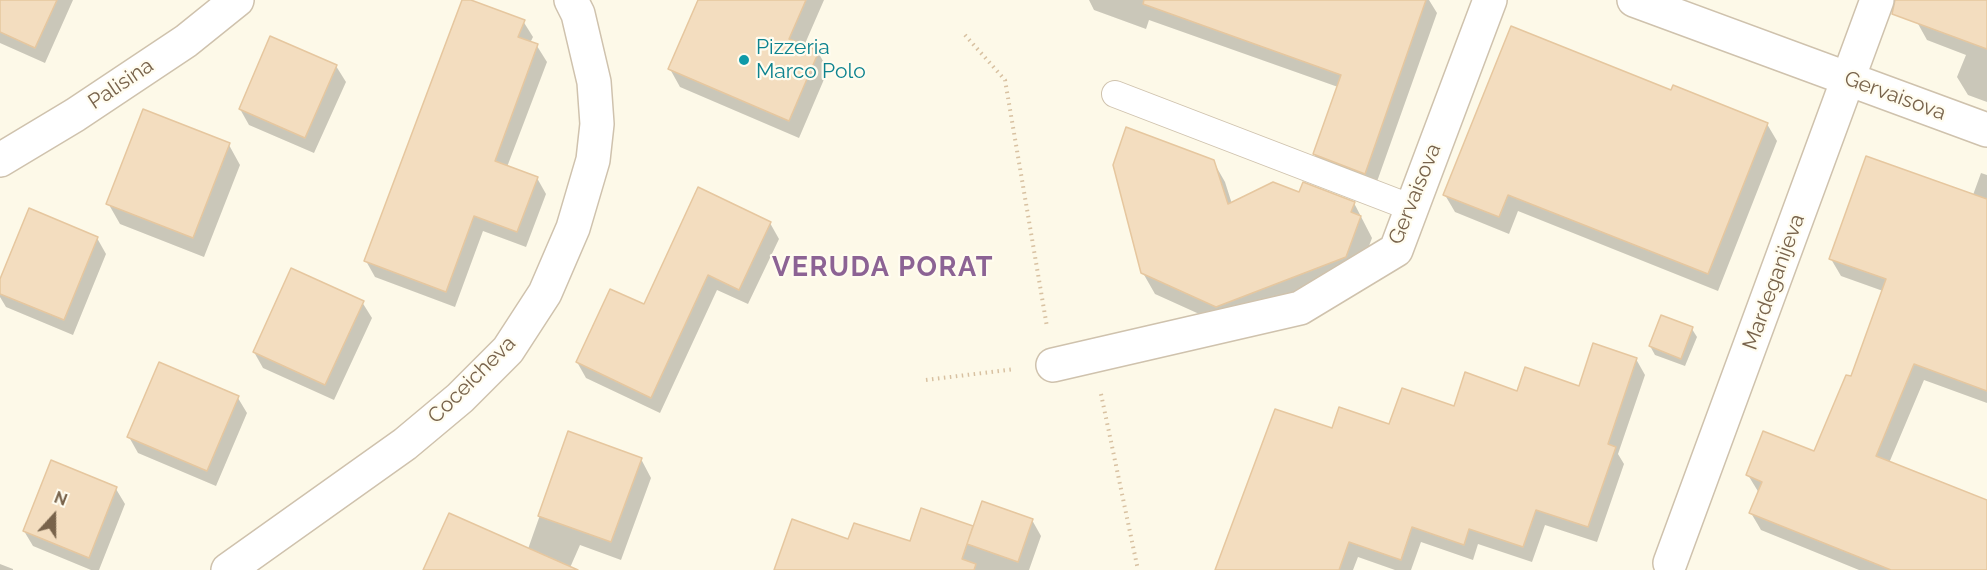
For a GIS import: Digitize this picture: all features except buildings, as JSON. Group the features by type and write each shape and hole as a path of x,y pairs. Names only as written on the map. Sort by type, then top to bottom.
{"street":[{"name":"Palisina","path":"0,160 75,115 177,47 237,0"},
{"name":"Coceicheva","path":"228,570 405,444 460,398 508,350 545,293 573,228 593,160 597,123 594,82 578,14 571,0"},
{"name":"Gervaisova","path":"1053,365 1300,308 1396,250 1490,0"},
{"name":"Gervaisova","path":"1634,0 1987,130"},
{"name":"Mardeganijeva","path":"1667,568 1877,0"}],"lane":[{"path":"1115,94 1412,208"}],"path":[{"path":"926,380 1053,365 1005,80 965,35"},
{"path":"1093,355 1138,570"}],"place":[{"name":"Pizzeria Marco Polo","path":"744,60"}],"district":[{"name":"VERUDA PORAT","path":"883,268"}]}
